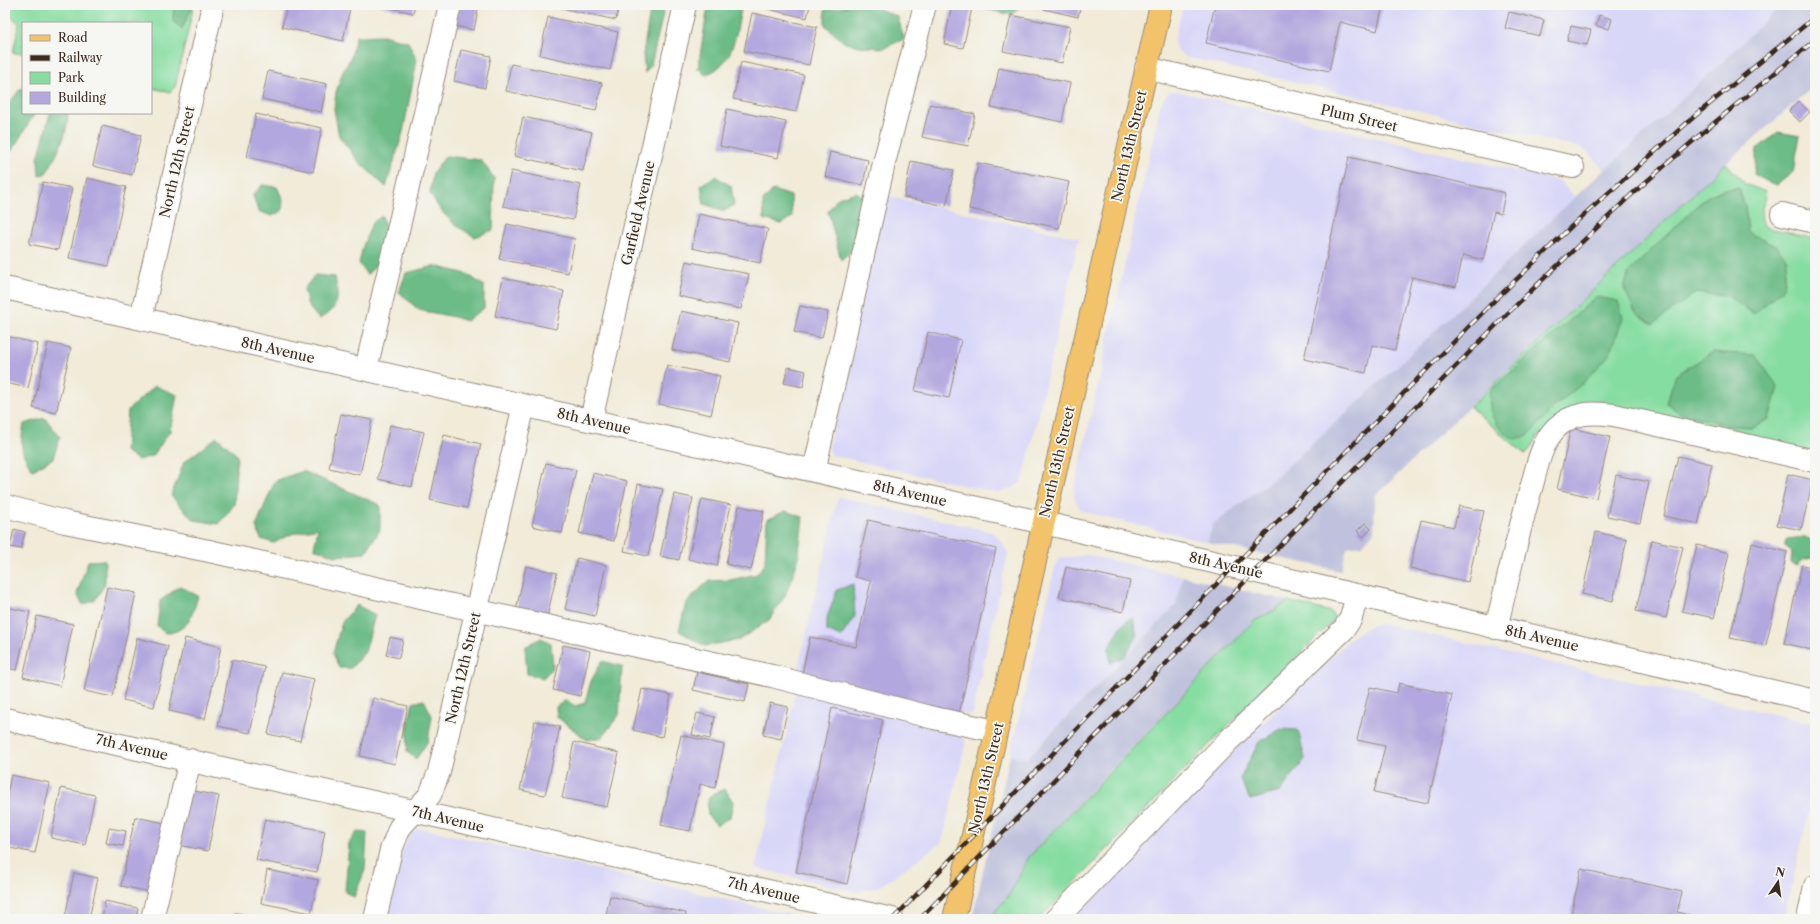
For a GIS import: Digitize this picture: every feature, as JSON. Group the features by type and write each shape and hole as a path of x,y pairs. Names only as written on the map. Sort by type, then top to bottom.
{"main road":[{"name":"North 13th Street","path":"954,919 1161,5"}],"street":[{"name":"North 12th Street","path":"141,318 213,5"},
{"path":"366,369 450,5"},
{"name":"Garfield Avenue","path":"590,420 685,5"},
{"path":"814,471 884,163 925,5"},
{"name":"Plum Street","path":"1146,68 1573,167"},
{"path":"1782,214 1815,222"},
{"name":"8th Avenue","path":"5,288 1044,522 1815,701"},
{"name":"North 12th Street","path":"375,919 391,850 400,827 430,795 439,772 524,405"},
{"path":"1496,628 1522,518 1541,454 1555,430 1575,415 1596,412 1614,415 1815,461"},
{"path":"5,506 65,522 209,551 772,676 934,718 996,731"},
{"path":"1056,919 1228,741 1344,629 1351,618 1357,595"},
{"name":"7th Avenue","path":"5,718 892,919"},
{"path":"152,919 190,760"},
{"path":"1808,919 1815,886"}],"shaded area":[{"path":"1183,5 1781,5 1720,64 1604,170 1591,155 1581,148 1185,57 1176,49 1174,41"},
{"path":"1781,5 1815,5 1815,85 1726,163 1375,496 1374,532 1362,545 1347,547 1341,571 1207,542 1213,524 1276,477 1434,332 1575,197 1720,64"},
{"path":"1177,91 1560,181 1575,197 1434,332 1276,477 1213,524 1207,542 1088,513 1080,509 1075,500 1074,491 1161,102 1169,92"},
{"path":"884,195 1079,238 1024,476 1020,483 1013,488 997,493 831,455 829,447"},
{"path":"838,497 989,531 994,533 1001,541 1008,553 972,715 796,677"},
{"path":"1087,555 1183,576 1176,605 1027,758 1010,756 1055,566 1061,558"},
{"path":"1183,576 1288,601 1254,621 1097,784 1029,857 1010,894 989,919 972,919 1010,756 1027,758 1176,605"},
{"path":"1384,624 1815,724 1815,785 1784,919 1073,919 1241,744 1353,636 1372,625"},
{"path":"797,687 960,734 966,742 942,842 880,886 859,892 755,868"},
{"path":"416,829 425,829 809,919 388,919 403,849 410,834"}],"green space":[{"path":"5,5 194,5 175,87 170,92 152,88 152,22 22,22 22,53 13,53 19,23 5,11"},
{"path":"174,5 193,5 182,29 173,21"},
{"path":"651,5 665,5 651,65 645,73 643,54"},
{"path":"711,5 742,5 735,38 729,54 718,68 705,75 698,68 707,12"},
{"path":"870,5 898,17 904,39 884,48 865,47 845,43 825,25 825,10 848,6"},
{"path":"979,5 1020,5 1019,8 1011,15 989,10"},
{"path":"383,35 408,42 417,60 403,132 386,187 359,162 339,136 334,109 336,92 342,74 351,57 356,36"},
{"path":"22,88 22,114 34,114 11,152 5,155 5,109"},
{"path":"50,114 68,114 64,137 54,159 46,173 39,176 38,159"},
{"path":"1778,132 1800,136 1793,172 1777,185 1754,174 1757,149"},
{"path":"446,156 481,160 494,178 493,230 475,237 455,225 442,212 430,194 433,172"},
{"path":"1726,163 1745,184 1766,192 1761,214 1765,227 1815,239 1815,456 1614,410 1538,436 1526,455 1470,407"},
{"path":"715,176 731,186 734,205 724,211 704,204 701,185"},
{"path":"262,185 277,187 283,200 282,211 272,216 258,211 253,195"},
{"path":"1739,188 1745,207 1748,232 1775,246 1787,259 1783,289 1754,314 1727,296 1695,293 1653,324 1635,312 1624,288 1629,272 1708,196 1724,189"},
{"path":"773,190 791,196 792,217 781,224 764,219 763,201"},
{"path":"856,192 867,199 853,249 841,260 828,211 838,198"},
{"path":"382,216 387,235 381,259 367,275 359,263 363,246 372,223"},
{"path":"435,266 467,274 484,286 484,308 466,321 419,310 399,292 406,273"},
{"path":"315,275 335,277 337,292 334,307 326,315 319,319 308,306 304,289"},
{"path":"1596,297 1618,301 1623,318 1610,354 1584,382 1554,407 1528,436 1514,439 1502,430 1494,419 1490,406 1491,390"},
{"path":"1713,352 1755,355 1778,387 1769,419 1753,427 1730,426 1680,413 1666,403 1676,375"},
{"path":"155,386 177,395 170,431 153,456 138,460 125,451 128,410"},
{"path":"45,418 60,437 53,458 33,470 23,453 22,448 24,424"},
{"path":"217,437 237,455 234,505 219,524 194,520 171,496 184,462"},
{"path":"303,471 380,505 380,530 365,553 336,556 314,548 318,528 291,534 274,543 261,539 256,526 275,481"},
{"path":"785,511 803,517 798,561 785,596 769,620 739,640 705,646 679,631 686,603 708,581 730,580 757,574 765,563 767,520"},
{"path":"1805,537 1815,542 1815,557 1803,560 1797,565 1791,563 1792,553 1784,545 1787,539"},
{"path":"105,560 105,584 95,600 83,605 77,594 88,561"},
{"path":"853,584 855,616 841,637 827,631 827,618 837,590"},
{"path":"180,586 198,596 196,603 191,616 184,626 173,632 165,633 157,626 160,601"},
{"path":"1288,601 1331,612 1334,617 1333,621 1039,919 989,919 1010,894 1029,857 1254,621"},
{"path":"357,605 375,615 365,652 351,668 339,668 333,653 342,622"},
{"path":"1133,617 1137,637 1124,657 1110,663 1109,648 1122,625"},
{"path":"541,638 551,643 553,667 543,678 527,674 525,647"},
{"path":"602,661 622,666 619,715 602,737 587,740 557,717 556,707 566,700 575,706 585,703 591,681"},
{"path":"424,700 432,716 428,741 416,759 407,752 408,723 413,703"},
{"path":"1281,729 1298,730 1305,759 1280,792 1250,800 1240,779 1259,742"},
{"path":"725,789 733,802 730,817 717,825 708,816 708,801 711,795"},
{"path":"357,832 367,833 365,870 354,897 345,892 349,843"}],"building":[{"path":"287,5 337,5 350,8 343,41 282,27"},
{"path":"377,5 415,5 413,13"},
{"path":"460,5 479,5 474,30 455,26"},
{"path":"562,5 619,5 616,20 561,8"},
{"path":"750,5 810,5 807,18"},
{"path":"952,5 972,8 963,48 944,44"},
{"path":"1026,5 1081,5 1078,17"},
{"path":"1215,5 1383,5 1377,31 1340,22 1329,71 1206,43"},
{"path":"1509,12 1544,20 1540,36 1505,28"},
{"path":"752,13 817,27 809,65 744,51"},
{"path":"1011,15 1070,27 1062,63 1003,51"},
{"path":"1599,15 1612,19 1609,29 1596,26"},
{"path":"548,17 618,32 610,70 540,55"},
{"path":"1571,26 1591,30 1587,45 1567,41"},
{"path":"461,50 491,56 485,88 454,81"},
{"path":"741,62 804,75 796,112 733,99"},
{"path":"511,64 602,83 596,111 506,91"},
{"path":"999,68 1070,83 1062,122 991,107"},
{"path":"268,71 327,84 321,112 262,99"},
{"path":"1798,101 1810,112 1800,122 1789,111"},
{"path":"930,104 975,114 968,146 922,137"},
{"path":"727,109 786,122 778,158 720,146"},
{"path":"256,114 322,128 313,172 247,157"},
{"path":"523,117 592,132 583,171 514,156"},
{"path":"102,126 141,135 132,175 93,166"},
{"path":"830,152 868,160 863,185 825,177"},
{"path":"1349,157 1505,193 1501,214 1494,212 1483,260 1463,255 1456,287 1412,277 1395,350 1372,345 1366,373 1304,359"},
{"path":"911,161 954,170 946,206 904,197"},
{"path":"978,163 1069,182 1059,228 969,209"},
{"path":"511,171 581,185 573,220 503,206"},
{"path":"87,178 126,187 109,266 69,258"},
{"path":"43,182 72,188 58,250 29,244"},
{"path":"699,214 768,229 760,263 692,248"},
{"path":"507,224 575,239 568,273 499,259"},
{"path":"686,261 749,274 741,309 678,296"},
{"path":"503,278 564,291 556,329 495,316"},
{"path":"800,306 828,312 822,338 794,332"},
{"path":"681,311 738,323 730,362 672,350"},
{"path":"928,332 961,340 949,398 915,391"},
{"path":"6,336 38,344 28,388 5,383"},
{"path":"48,343 71,348 56,413 33,408"},
{"path":"667,365 720,376 711,415 659,404"},
{"path":"788,367 806,371 803,387 784,383"},
{"path":"341,414 372,420 360,475 329,468"},
{"path":"390,425 424,432 412,487 378,479"},
{"path":"1571,428 1610,437 1596,498 1557,489"},
{"path":"444,435 481,444 467,508 430,500"},
{"path":"1678,456 1712,464 1698,524 1664,516"},
{"path":"546,463 576,470 562,533 532,526"},
{"path":"593,473 627,481 614,541 579,533"},
{"path":"1788,474 1813,480 1801,530 1777,525"},
{"path":"1616,475 1649,482 1640,523 1607,516"},
{"path":"638,484 663,489 648,556 624,551"},
{"path":"674,494 693,498 679,560 660,556"},
{"path":"702,499 731,505 717,566 688,559"},
{"path":"739,506 764,511 751,570 726,564"},
{"path":"1459,506 1484,511 1468,582 1410,568 1421,520 1454,527"},
{"path":"868,520 996,549 959,714 802,674 810,637 856,647 871,581 855,577"},
{"path":"1365,523 1371,529 1363,537 1357,531"},
{"path":"14,529 25,532 21,549 10,547"},
{"path":"1596,532 1627,539 1613,601 1582,594"},
{"path":"1652,540 1683,547 1666,618 1636,611"},
{"path":"1752,543 1787,552 1766,645 1730,638"},
{"path":"1697,545 1729,553 1714,618 1682,611"},
{"path":"577,558 606,565 595,616 565,609"},
{"path":"1802,565 1815,568 1815,651 1784,643"},
{"path":"526,566 557,573 547,617 516,610"},
{"path":"1066,567 1130,581 1123,612 1059,597"},
{"path":"107,587 136,593 113,697 84,691"},
{"path":"5,607 30,612 17,670 5,668"},
{"path":"37,616 73,624 60,686 23,677"},
{"path":"390,637 403,640 399,658 386,655"},
{"path":"137,638 168,646 154,707 123,700"},
{"path":"185,638 221,647 205,719 169,711"},
{"path":"563,645 590,651 580,696 553,690"},
{"path":"232,660 265,667 250,733 218,726"},
{"path":"282,672 314,679 300,741 268,734"},
{"path":"697,672 749,684 745,702 693,690"},
{"path":"1399,683 1452,695 1428,803 1374,792 1385,746 1357,740 1370,687 1397,693"},
{"path":"642,689 671,695 662,737 633,730"},
{"path":"373,698 408,706 395,764 360,756"},
{"path":"770,703 788,707 781,739 763,735"},
{"path":"832,708 883,720 847,884 796,872"},
{"path":"697,713 715,717 710,739 692,735"},
{"path":"535,721 560,727 545,795 520,790"},
{"path":"681,735 724,745 715,788 700,784 690,831 661,825"},
{"path":"574,742 619,753 607,807 562,798"},
{"path":"11,775 50,783 35,853 5,847 5,803"},
{"path":"61,788 95,795 85,845 51,838"},
{"path":"189,790 219,796 208,851 178,845"},
{"path":"135,817 165,823 151,892 121,886"},
{"path":"265,819 325,831 317,872 256,860"},
{"path":"109,828 126,831 123,846 106,843"},
{"path":"1581,869 1682,892 1677,912 1704,919 1570,919"},
{"path":"267,870 318,880 311,913 261,903"},
{"path":"74,873 98,878 89,919 65,917"},
{"path":"610,896 686,913 685,919 605,919"},
{"path":"105,901 138,908 136,919 102,919"},
{"path":"235,913 260,918 260,919 234,919"}],"railway":[{"path":"893,919 1234,566 1494,301 1578,220 1696,115 1815,17"},
{"path":"920,919 1255,571 1507,314 1631,195 1708,128 1815,40"}]}
